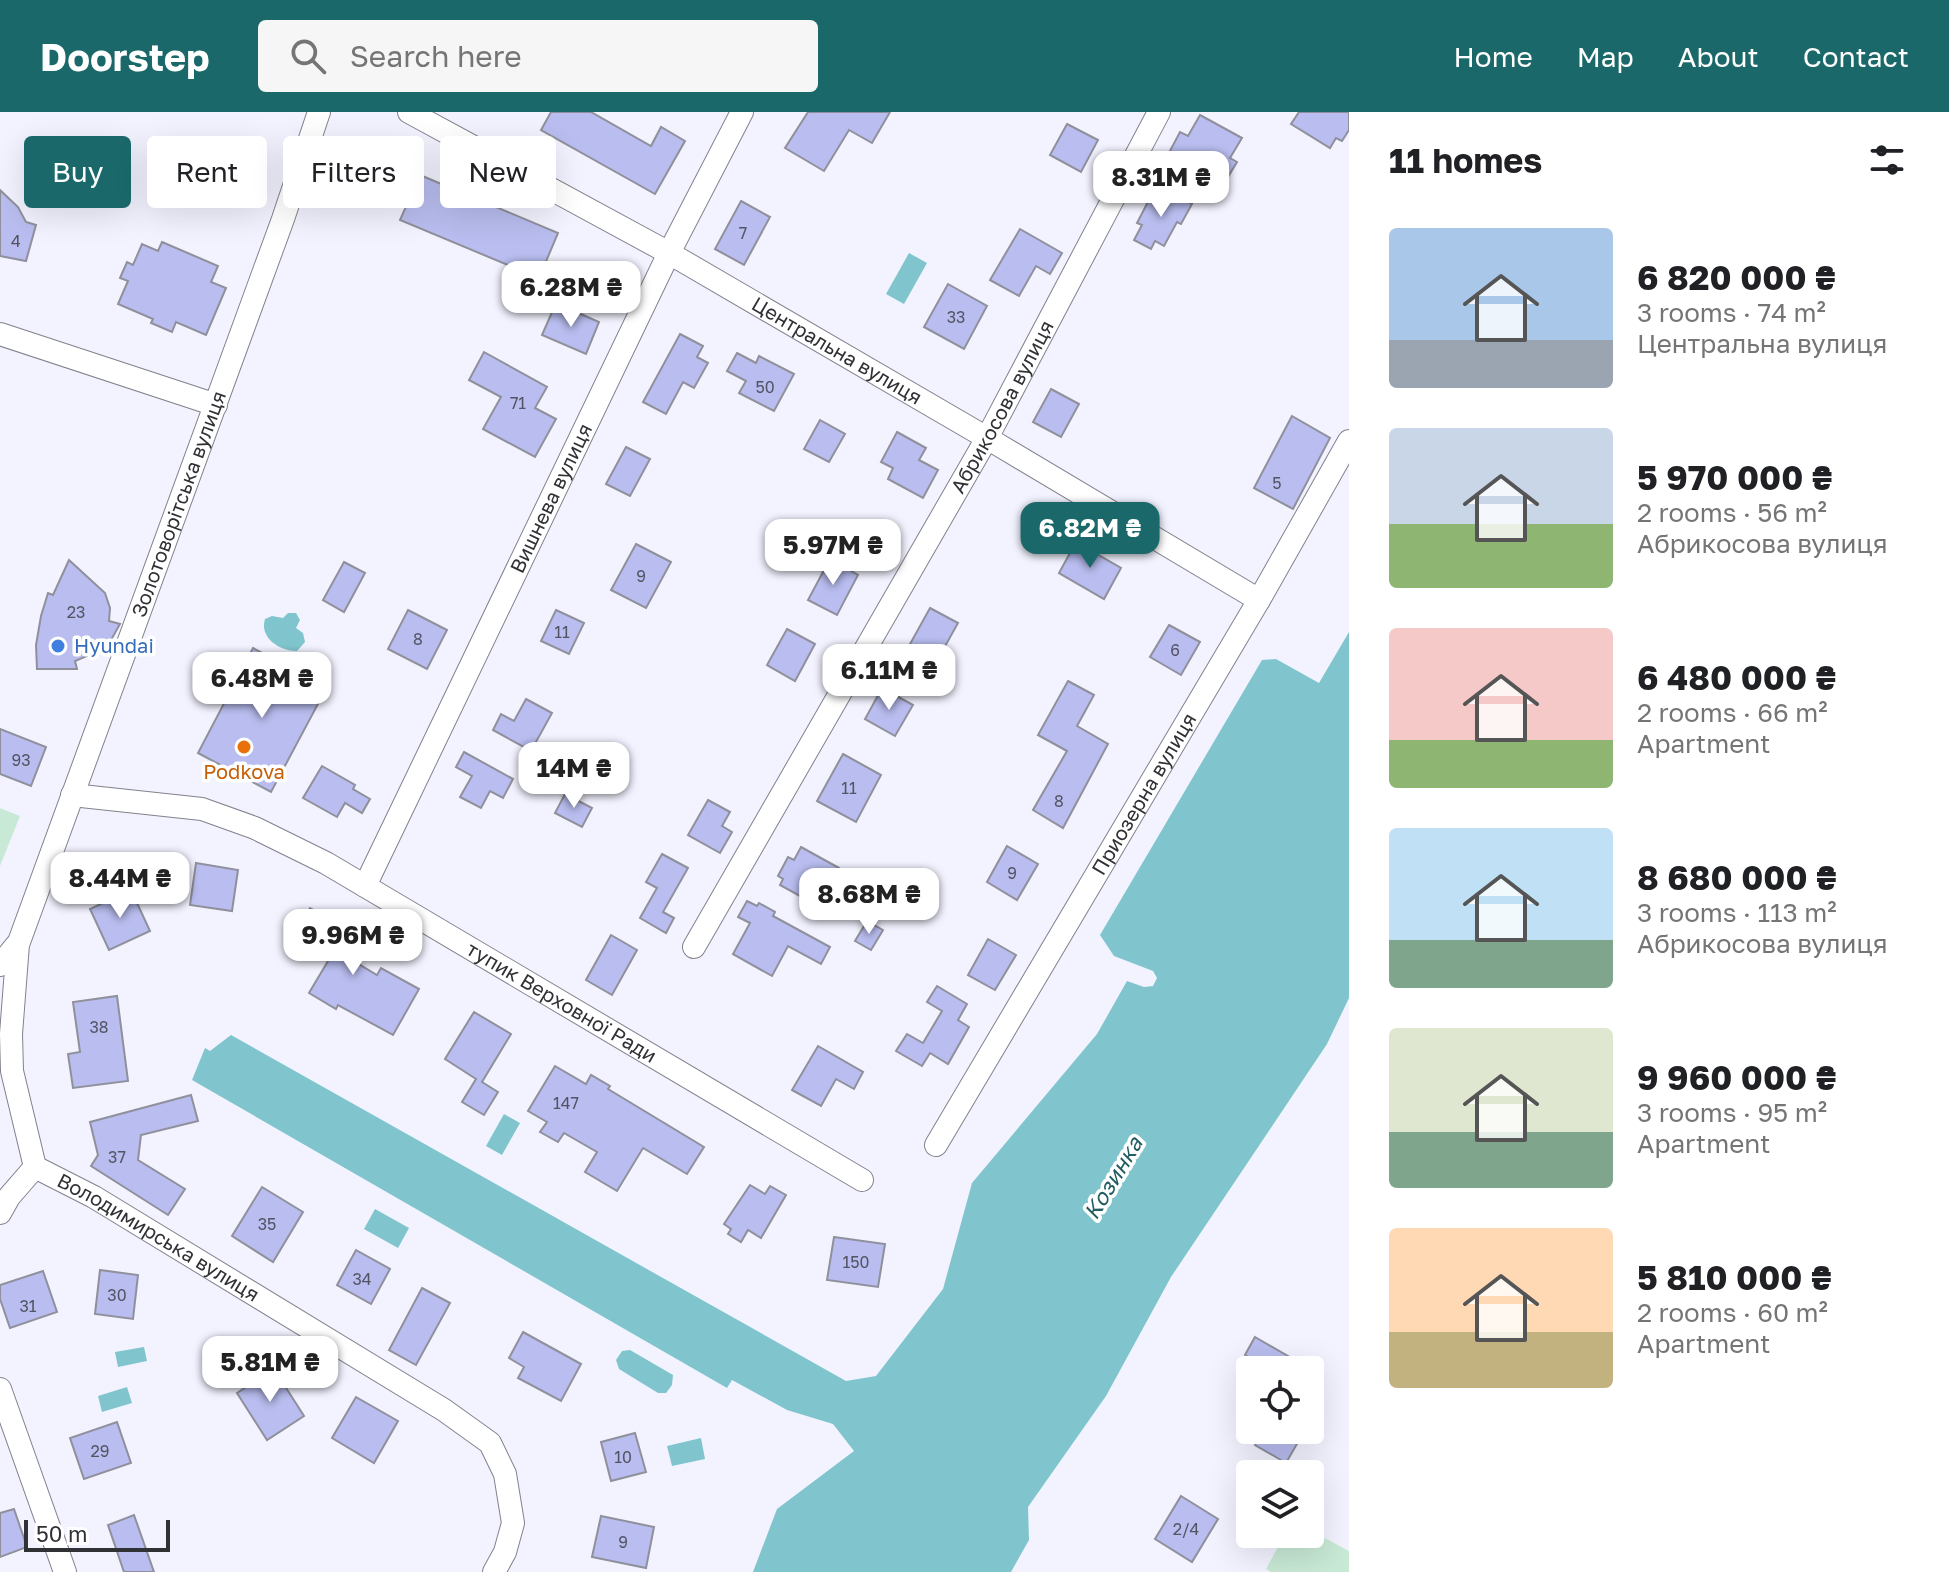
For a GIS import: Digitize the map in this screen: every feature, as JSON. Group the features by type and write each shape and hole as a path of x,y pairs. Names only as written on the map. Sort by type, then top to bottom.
{"street":[{"name":"Золотоворітська вулиця","path":"35,1167 5,1035 19,942 216,405 319,112"},
{"name":"Центральна вулиця","path":"409,112 669,253 1259,600"},
{"name":"Вишнева вулиця","path":"365,886 669,253 742,112"},
{"name":"Абрикосова вулиця","path":"694,947 987,438 1159,112"},
{"path":"0,334 216,405"},
{"name":"Приозерна вулиця","path":"936,1145 1259,600 1349,441"},
{"name":"тупик Верховної Ради","path":"72,795 202,809 255,828 326,863 862,1180"},
{"name":"Золотоворітська вулиця","path":"0,965 19,942"},
{"path":"0,1213 9,1197 35,1167"},
{"name":"Володимирська вулиця","path":"35,1167 94,1197 444,1410 490,1443 505,1474 513,1523 505,1552 494,1572"},
{"path":"0,1389 65,1572"}],"green space":[{"path":"0,808 20,816 0,866"},
{"path":"1324,1538 1349,1551 1349,1572 1271,1572 1266,1569 1277,1548 1324,1548"}],"water":[{"path":"909,253 927,263 904,304 886,294"},
{"path":"288,613 296,613 300,620 296,628 303,633 305,642 297,651 278,646 265,632 265,619 272,616 283,618"},
{"name":"Козинка","path":"1349,632 1349,998 1327,1044 1171,1277 1106,1396 1028,1507 1029,1540 1011,1572 753,1572 777,1509 854,1451 833,1424 787,1410 732,1380 727,1388 192,1080 205,1048 210,1051 231,1035 846,1381 876,1376 943,1289 972,1183 1097,1034 1127,981 1144,987 1153,986 1157,978 1153,971 1114,956 1100,935 1262,660 1276,659 1319,683"},
{"path":"560,746 595,765 586,783 550,764"},
{"path":"504,1114 520,1123 502,1155 486,1146"},
{"path":"375,1209 409,1228 398,1248 364,1229"},
{"path":"144,1347 147,1361 118,1367 115,1352"},
{"path":"630,1350 673,1375 672,1385 666,1393 658,1393 619,1369 616,1360 622,1351"},
{"path":"127,1387 132,1403 102,1412 98,1396"},
{"path":"701,1438 705,1459 672,1466 667,1446"}],"building":[{"path":"551,112 591,112 651,146 661,127 685,141 655,194 541,130"},
{"path":"808,112 890,112 872,143 849,130 824,171 785,148"},
{"path":"1299,112 1349,112 1349,130 1342,141 1336,138 1330,148 1291,124"},
{"path":"1200,115 1242,138 1230,158 1237,162 1225,182 1211,174 1208,179 1184,166 1180,171 1164,162 1180,132 1188,136"},
{"path":"1067,124 1098,140 1081,172 1050,155"},
{"path":"424,177 440,183 440,208 499,208 558,233 539,278 400,220 405,208 424,208"},
{"path":"1164,189 1192,204 1181,224 1177,222 1164,246 1155,241 1151,249 1134,240 1142,225 1137,223 1151,196 1158,200"},
{"path":"0,190 18,207 26,222 36,225 26,261 0,256"},
{"path":"741,201 770,217 744,265 715,249"},
{"path":"1020,229 1062,253 1050,274 1036,266 1019,296 990,280"},
{"path":"162,242 218,266 211,282 226,288 206,335 176,322 172,332 151,323 153,319 118,304 128,281 120,278 127,262 133,265 142,244 158,251"},
{"path":"948,284 987,306 964,349 924,327"},
{"path":"556,303 599,322 586,354 542,335"},
{"path":"680,334 703,346 697,357 708,363 694,388 683,382 666,414 643,402"},
{"path":"484,352 547,387 535,408 556,419 535,457 483,429 501,397 469,380"},
{"path":"737,353 756,363 759,356 794,374 774,411 739,393 746,381 727,371"},
{"path":"1051,389 1079,404 1061,437 1033,422"},
{"path":"1292,416 1330,438 1293,509 1254,488"},
{"path":"820,420 845,434 829,462 804,449"},
{"path":"897,432 926,448 919,460 938,470 923,498 888,479 893,468 881,462"},
{"path":"626,447 650,459 630,496 606,484"},
{"path":"1076,542 1121,568 1104,599 1059,573"},
{"path":"636,544 671,562 646,608 611,590"},
{"path":"830,559 858,575 837,615 808,600"},
{"path":"69,560 105,593 110,608 109,621 120,624 101,650 75,661 77,669 37,669 36,645 41,616 48,593 53,595"},
{"path":"344,562 365,573 344,612 323,600"},
{"path":"930,608 958,623 933,668 905,653"},
{"path":"408,610 447,630 427,669 388,649"},
{"path":"556,610 584,623 569,654 541,641"},
{"path":"1169,625 1200,642 1181,675 1150,657"},
{"path":"787,629 815,644 795,681 767,665"},
{"path":"253,648 327,687 271,792 198,753"},
{"path":"1068,681 1094,695 1077,726 1108,744 1063,828 1033,810 1067,751 1038,735"},
{"path":"882,688 913,705 895,736 865,719"},
{"path":"526,699 552,713 531,751 493,730 501,714 514,721"},
{"path":"0,729 46,747 31,786 0,774"},
{"path":"464,752 513,779 503,798 490,791 481,808 460,797 472,776 456,767"},
{"path":"843,754 881,775 856,822 817,801"},
{"path":"322,766 355,785 353,789 370,799 362,813 345,803 337,817 303,798"},
{"path":"565,794 592,808 582,827 555,813"},
{"path":"708,800 730,812 722,826 732,832 720,853 688,835"},
{"path":"1007,846 1038,864 1017,900 987,882"},
{"path":"801,847 839,868 818,906 780,885 783,879 778,876 788,857 794,860"},
{"path":"662,854 688,868 663,912 674,918 666,933 640,918 657,888 646,882"},
{"path":"196,863 238,870 232,911 190,905"},
{"path":"131,890 150,931 109,950 90,909"},
{"path":"747,901 757,906 759,903 775,912 773,916 830,947 821,964 788,946 772,976 733,954 750,923 738,917"},
{"path":"310,908 349,930 337,951 377,975 381,968 419,989 393,1035 309,993 328,961 292,940"},
{"path":"867,921 883,930 871,950 855,941"},
{"path":"611,935 637,950 612,995 586,980"},
{"path":"988,939 1016,955 995,990 968,975"},
{"path":"937,986 967,1004 958,1020 969,1027 948,1064 930,1053 922,1066 896,1051 907,1034 923,1043 942,1011 927,1002"},
{"path":"117,996 128,1081 73,1088 68,1054 80,1052 73,1002"},
{"path":"474,1012 511,1034 482,1082 498,1092 484,1115 462,1102 476,1079 445,1059"},
{"path":"818,1046 863,1072 854,1089 836,1079 821,1106 792,1090"},
{"path":"555,1066 586,1084 591,1075 610,1086 608,1089 704,1147 687,1174 643,1148 617,1191 585,1172 597,1152 564,1133 558,1142 540,1132 547,1122 528,1111"},
{"path":"191,1095 198,1121 141,1135 138,1160 185,1189 168,1215 91,1166 98,1155 90,1122"},
{"path":"750,1185 765,1194 770,1186 786,1195 761,1238 748,1230 741,1242 728,1234 731,1229 724,1224"},
{"path":"262,1187 303,1212 273,1262 232,1236"},
{"path":"834,1237 885,1244 878,1287 827,1280"},
{"path":"356,1250 390,1269 371,1304 337,1285"},
{"path":"100,1270 138,1275 133,1319 95,1314"},
{"path":"43,1271 57,1312 10,1328 0,1299 0,1285"},
{"path":"422,1288 450,1303 416,1365 389,1350"},
{"path":"523,1332 581,1364 561,1401 518,1378 524,1367 509,1358"},
{"path":"1255,1337 1288,1356 1247,1356"},
{"path":"274,1369 304,1416 267,1440 237,1393"},
{"path":"356,1397 398,1421 374,1463 332,1438"},
{"path":"117,1422 131,1463 84,1479 70,1438"},
{"path":"635,1433 646,1472 611,1481 601,1442"},
{"path":"1297,1444 1288,1460 1281,1460 1255,1445"},
{"path":"1181,1496 1218,1519 1192,1562 1155,1539"},
{"path":"14,1509 27,1547 0,1557 0,1513"},
{"path":"134,1515 154,1572 124,1572 108,1525"},
{"path":"601,1516 654,1527 646,1568 592,1557"}],"place":[{"name":"Hyundai","path":"58,646"},
{"name":"Podkova","path":"244,747"}]}
